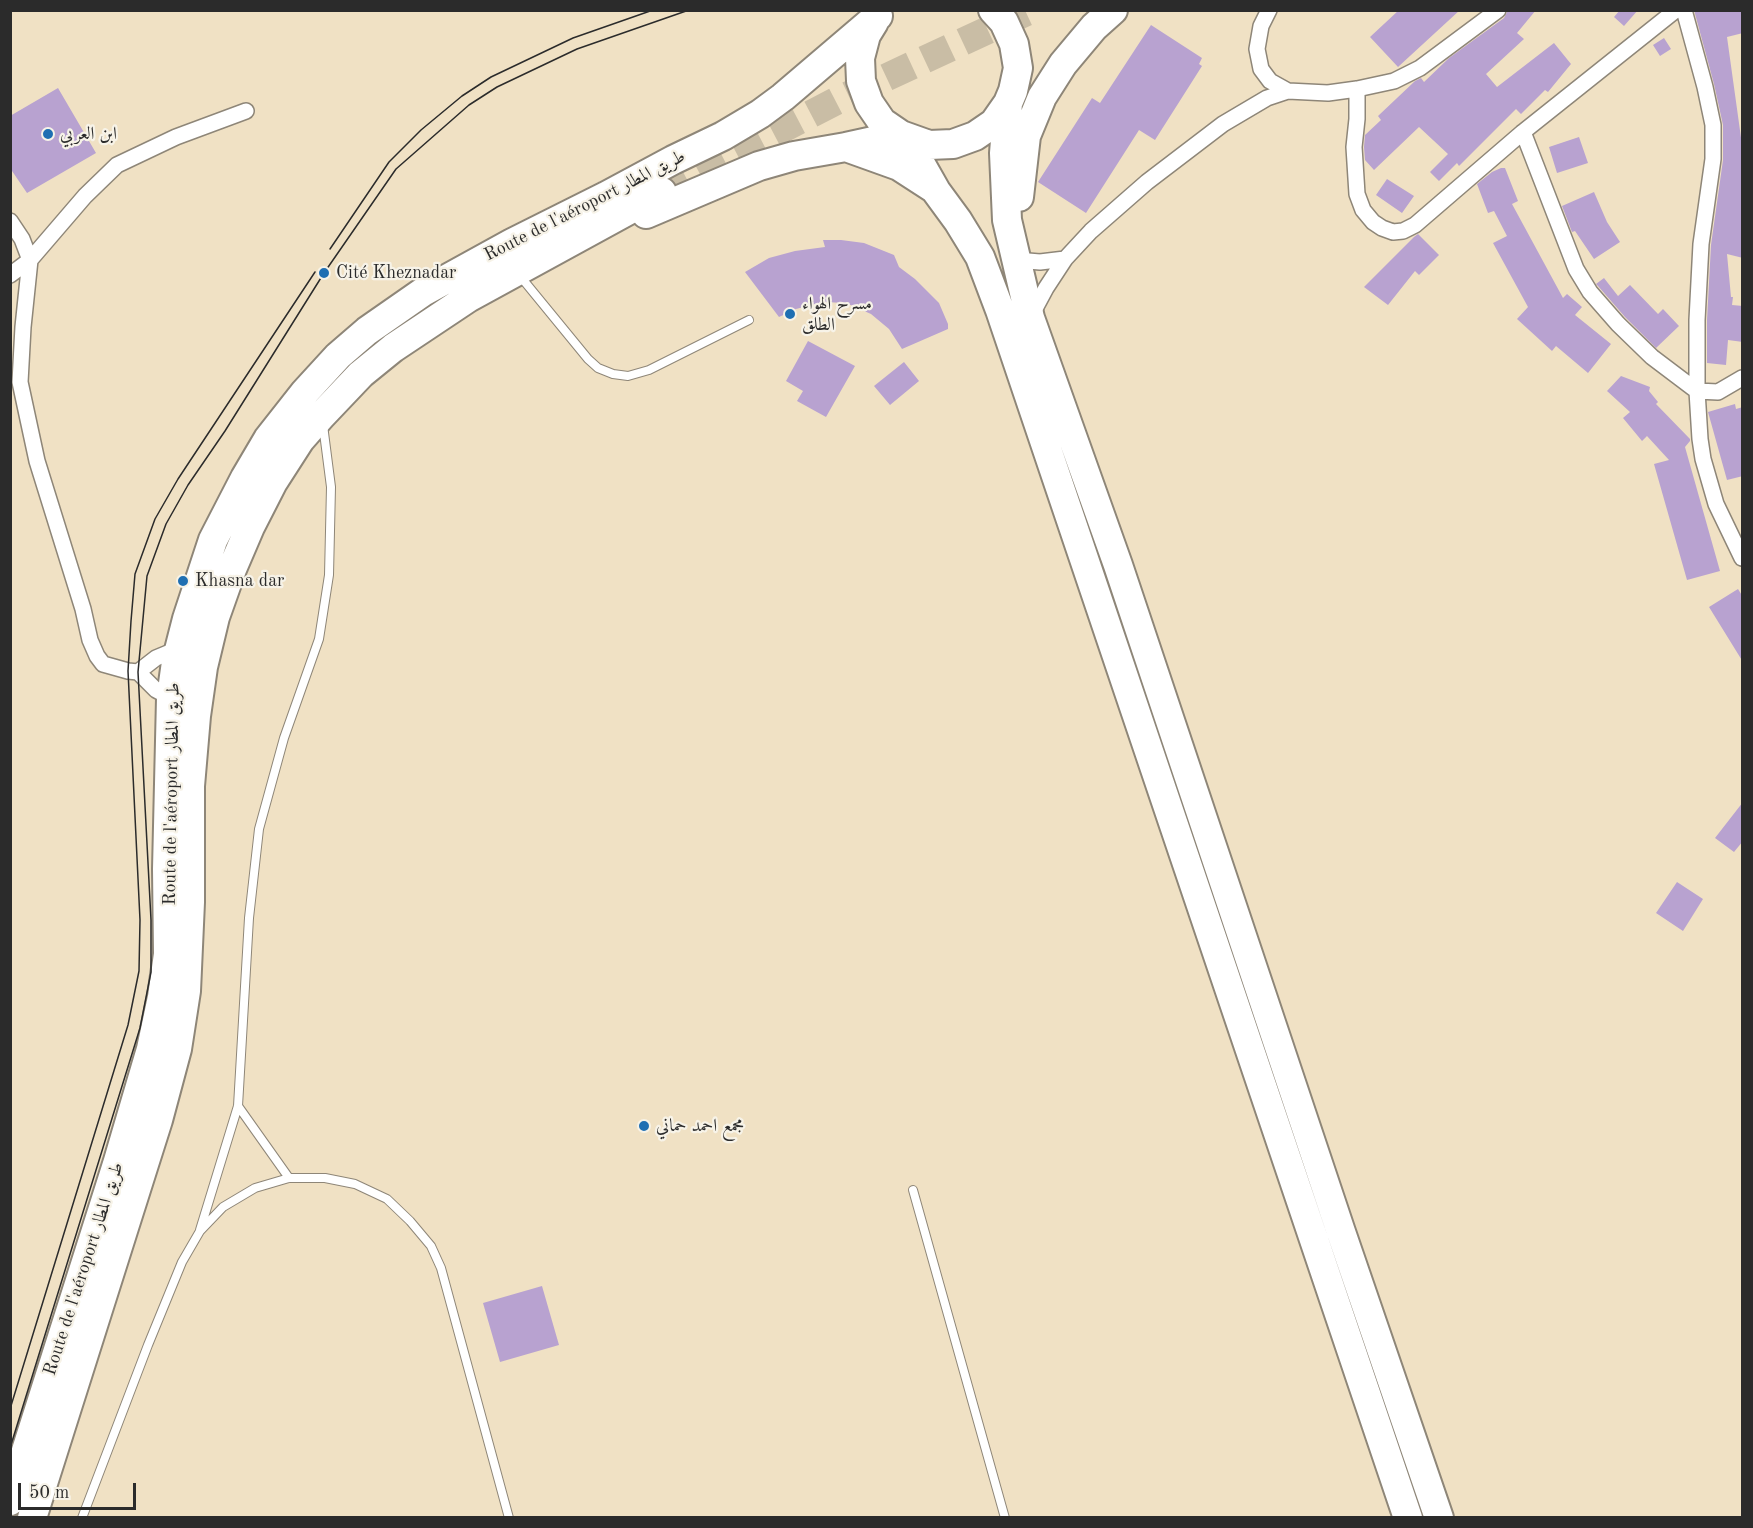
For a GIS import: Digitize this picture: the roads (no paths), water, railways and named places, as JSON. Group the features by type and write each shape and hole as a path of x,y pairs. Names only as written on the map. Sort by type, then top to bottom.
{"highway":[{"path":"993,10 1004,22 1014,44 1018,68 1011,97 1004,153 1005,192 1007,220 1030,318 1122,576 1439,1518"},
{"path":"881,13 866,35 860,57 861,81 868,103 882,122 903,137 929,145 953,144 975,136 994,123 1011,97 1061,41 1095,10"},
{"path":"1015,256 1026,136 1042,97 1063,64 1094,27 1113,10"},
{"name":"Route de l'aéroport طريق المطار","path":"10,1501 118,1161 151,1049 168,954 167,869 171,698 187,619 213,540 244,478 280,422 338,356 367,331 423,292 673,159 723,136 760,114 881,13"},
{"path":"548,255 759,166 794,156 903,137"},
{"path":"903,137 980,257 1000,310 1408,1518"},
{"path":"846,147 898,166 936,191"},
{"name":"Route de l'aéroport طريق المطار","path":"32,1518 158,1120 177,1049 188,969 190,786 196,716 203,667 215,617 250,527 273,482 300,440 361,374 393,348 468,298 662,192"}],"street":[{"path":"1269,10 1261,26 1257,49 1261,69 1270,81 1288,91"},
{"path":"1030,318 1065,259 1091,231 1147,182 1214,131 1267,98 1288,91 1328,93 1394,81 1420,68 1498,10"},
{"path":"1357,89 1358,119 1354,147 1357,194 1363,210 1372,222 1393,232 1403,231 1415,225 1523,132 1676,10"},
{"path":"1684,10 1713,125 1713,159 1701,244 1697,320 1697,392 1700,439 1703,459 1716,504 1743,558"},
{"path":"10,275 30,260 85,196 117,165 176,137 246,111"},
{"path":"1523,132 1576,269 1590,292 1618,324 1653,357 1697,392 1718,392 1743,378"},
{"path":"10,221 22,239 30,260 20,382 37,461 83,609 90,640 97,657 103,664 138,672 156,690 171,698"},
{"path":"1015,256 1040,262 1065,259"},
{"path":"138,672 156,658 180,647"}],"lane":[{"path":"516,271 588,359 598,368 613,374 628,376 649,370 749,320"},
{"path":"200,1232 238,1106 249,918 259,829 284,738 319,639 329,575 331,487 322,415"},
{"path":"238,1106 289,1178"},
{"path":"82,1518 182,1262 200,1232 223,1207 255,1188 289,1178 325,1178 355,1184 387,1199 431,1246 441,1268 508,1518"},
{"path":"913,1190 1005,1518"}],"tunnel":[{"path":"662,192 840,99 1031,10"}],"tram line":[{"path":"330,249 389,162 421,130 462,96 491,77 573,38 653,10"},
{"path":"10,1448 140,1028 151,972 151,920 138,672 147,576 166,524 188,485 225,431 324,273 396,169 469,105 497,87 577,49 689,10"},
{"path":"10,1409 128,1025 139,971 140,920 128,671 135,574 155,519 178,479 315,272"}],"place":[{"name":"ابن العربي","path":"48,134"},
{"name":"Cité Kheznadar","path":"324,273"},
{"name":"مسرح الهواء الطلق","path":"790,314"},
{"name":"Khasna dar","path":"183,581"},
{"name":"مجمع احمد حماني","path":"644,1126"}]}
